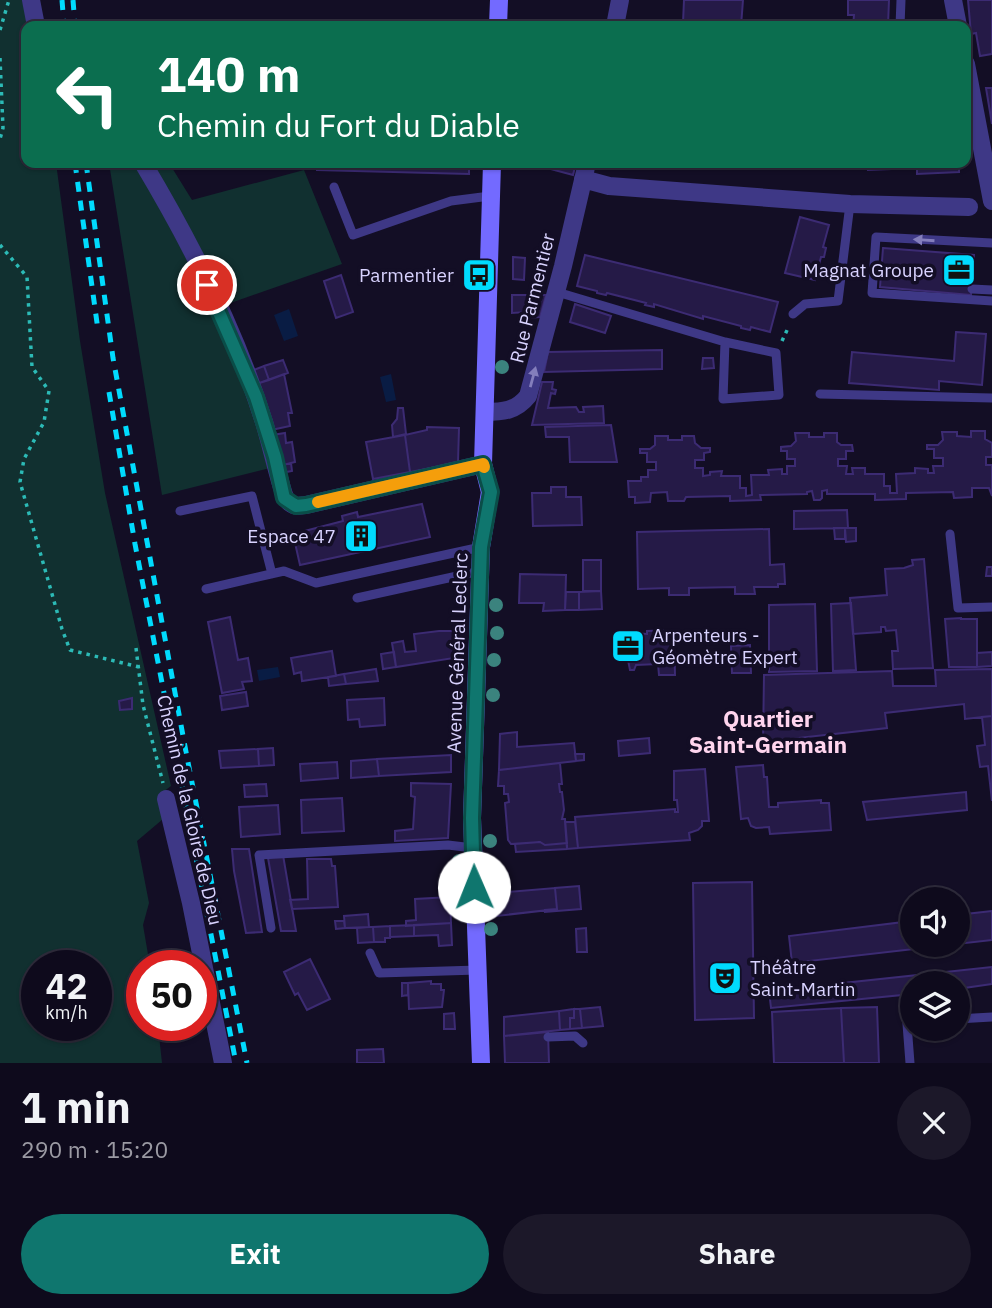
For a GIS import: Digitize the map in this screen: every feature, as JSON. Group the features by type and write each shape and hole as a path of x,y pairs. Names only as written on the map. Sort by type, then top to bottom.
{"main road":[{"path":"498,21 499,0"},
{"name":"Avenue Général Leclerc","path":"481,1063 473,848 481,547 491,492 483,464 492,168"}],"street":[{"path":"31,0 35,21"},
{"path":"616,21 620,0"},
{"path":"953,0 957,21"},
{"path":"971,90 992,201"},
{"path":"146,168 187,243 227,327 256,397 275,457 284,498 289,503 296,506 306,505 483,464"},
{"path":"585,171 608,186 850,204 969,207"},
{"name":"Rue Parmentier","path":"485,412 515,408 528,396 585,171"},
{"name":"Chemin de la Gloire de Dieu","path":"166,799 191,903 223,1063"}],"lane":[{"path":"900,21 901,0"},
{"path":"334,187 353,235 451,201 491,197"},
{"path":"793,314 805,304 838,301 850,204"},
{"path":"992,243 876,237 872,293 992,301"},
{"path":"972,289 992,290"},
{"path":"556,292 725,342 776,353 779,396 723,399 725,342"},
{"path":"820,394 992,398"},
{"path":"180,511 252,495 272,573"},
{"path":"950,534 958,608 992,607"},
{"path":"206,589 284,571 316,583 481,547"},
{"path":"357,598 480,571"},
{"path":"271,928 259,855 448,845 473,848"},
{"path":"370,953 379,973 478,970"},
{"path":"970,1018 992,1017"},
{"path":"548,1037 575,1037 583,1043"},
{"path":"908,1041 910,1063"}],"path":[{"path":"0,30 9,0"},
{"path":"0,58 3,128 0,139"},
{"path":"0,245 27,277 32,367 48,391 44,422 24,459 20,482 62,629 70,650 139,667"},
{"path":"776,353 793,314"},
{"name":"Chemin de la Gloire de Dieu","path":"136,648 144,705 166,799"}],"green space":[{"path":"0,0 22,0 28,21 21,21 21,168 57,168 80,341 105,493 171,786 159,795 163,819 137,841 149,903 143,925 147,950 126,950 126,1041 160,1041 162,1063 0,1063"},
{"path":"110,168 139,168 213,309 253,404 270,468 162,495"},
{"path":"151,168 172,168 192,200 304,170 342,264 222,306"}],"water":[{"path":"289,309 298,336 284,341 274,315"},
{"path":"391,374 396,400 386,402 380,377"},
{"path":"278,667 280,677 259,681 257,670"}],"building":[{"path":"684,0 743,0 741,21 683,21"},
{"path":"848,0 889,0 888,21 853,21 854,15 848,15"},
{"path":"968,0 992,0 992,54 980,56 976,33 971,34"},
{"path":"986,88 992,88 992,124"},
{"path":"469,168 469,174 317,170"},
{"path":"547,168 575,168 573,175"},
{"path":"868,168 917,168 868,170"},
{"path":"917,168 959,168 959,172 917,174"},
{"path":"800,217 829,225 823,247 826,248 824,257 821,257 815,280 785,273"},
{"path":"883,248 974,255 971,295 880,287"},
{"path":"585,255 778,302 770,332 751,327 750,330 741,328 703,316 703,319 577,286"},
{"path":"513,257 525,258 524,280 513,279"},
{"path":"341,275 353,312 336,318 324,281"},
{"path":"512,295 546,295 540,317 526,318 527,312 512,313"},
{"path":"575,304 611,316 605,333 570,322"},
{"path":"956,332 986,334 982,385 939,381 939,390 849,383 852,352 954,361"},
{"path":"662,350 662,369 544,372 548,352"},
{"path":"703,358 713,358 714,368 702,369"},
{"path":"283,360 288,373 269,380 264,366"},
{"path":"264,366 269,380 256,384 251,371"},
{"path":"284,374 292,413 288,413 290,426 271,430 256,384"},
{"path":"542,382 553,382 552,389 556,390 555,394 551,393 548,408 576,407 579,412 584,412 583,407 603,406 604,423 532,425"},
{"path":"398,408 403,408 406,434 393,437 392,425 397,419"},
{"path":"611,425 617,462 570,462 569,437 546,437 545,427"},
{"path":"427,427 459,428 458,463 410,472 405,435 427,430"},
{"path":"971,431 985,431 985,439 992,443 992,457 986,457 986,465 992,465 992,496 989,488 972,488 972,497 954,498 953,492 906,493 906,499 875,500 875,494 827,494 827,490 822,491 820,500 814,500 812,491 807,494 760,495 761,500 730,501 730,496 686,497 684,501 668,501 667,492 651,493 650,502 635,503 635,497 629,497 628,481 641,481 641,477 648,477 648,470 656,470 656,462 647,462 647,453 640,453 640,449 650,449 655,445 655,436 682,440 682,436 694,436 695,443 701,448 710,448 710,452 704,453 704,460 695,460 695,468 703,468 703,476 722,471 721,476 740,476 740,488 746,488 746,496 752,495 751,475 769,475 768,470 782,469 782,474 787,474 787,466 795,466 795,459 787,459 787,451 781,451 781,447 791,446 796,441 795,433 824,437 824,433 837,433 837,442 841,445 852,445 853,451 846,451 846,459 838,459 838,466 847,466 846,474 853,474 852,468 865,468 865,474 884,474 884,486 890,486 890,493 897,493 896,474 915,473 915,468 928,469 928,473 934,473 933,466 943,466 943,458 934,458 934,449 927,449 927,445 938,445 943,440 942,432 957,432 957,436 971,437"},
{"path":"285,433 286,443 292,442 295,462 279,466 272,435"},
{"path":"405,435 410,472 373,479 366,442"},
{"path":"291,463 292,471 281,473 279,466"},
{"path":"551,487 566,487 566,497 581,497 582,525 533,526 532,493 551,493"},
{"name":"Espace 47","path":"422,504 430,537 300,565 293,534 343,521 342,516 357,512 358,517"},
{"path":"847,510 848,528 794,529 794,511"},
{"path":"834,528 845,528 845,539 835,539"},
{"path":"845,528 856,528 856,541 846,542"},
{"path":"769,529 770,565 784,564 785,584 778,584 778,587 754,587 755,594 735,594 735,587 689,588 689,595 669,595 669,588 638,589 637,532"},
{"path":"924,559 933,668 893,669 892,651 898,651 896,630 886,631 885,627 881,627 881,632 853,634 850,598 887,595 885,569 904,568 913,565 912,560"},
{"path":"583,560 601,560 601,591 583,591"},
{"path":"987,567 992,567 992,576 986,576"},
{"path":"520,574 566,575 565,610 543,611 544,603 519,603"},
{"path":"601,591 602,609 579,610 579,592"},
{"path":"566,592 579,592 579,610 565,610"},
{"path":"851,603 856,670 833,671 831,604"},
{"path":"815,604 817,671 769,672 769,605"},
{"path":"230,617 238,660 248,658 252,681 242,682 244,689 222,693 208,622"},
{"path":"945,619 977,619 977,667 949,667"},
{"path":"674,630 675,675 659,675 658,664 636,665 634,670 630,670 628,660 622,660 621,632 647,634 647,631"},
{"path":"454,631 454,658 396,667 392,643 403,641 405,652 416,651 414,634"},
{"path":"750,645 751,673 732,673 731,646"},
{"path":"332,651 336,676 302,681 301,672 294,674 291,658"},
{"path":"394,652 396,667 383,669 381,654"},
{"path":"992,652 992,666 977,667 977,653"},
{"path":"376,669 378,681 346,684 344,674"},
{"path":"992,669 992,716 965,719 964,704 885,713 887,728 763,742 764,675 892,671 893,686 936,686 935,670"},
{"path":"344,674 346,684 329,686 328,677"},
{"path":"246,692 248,706 222,710 220,696"},
{"path":"132,698 132,709 120,710 119,701"},
{"path":"384,698 385,725 360,727 359,719 348,720 347,700"},
{"path":"992,716 992,801 988,766 980,767 977,746 985,745 982,717"},
{"path":"517,732 517,747 574,743 576,761 499,770 500,734"},
{"path":"649,738 650,753 619,756 618,741"},
{"path":"273,748 274,765 259,766 258,749"},
{"path":"258,749 259,766 221,768 219,751"},
{"path":"575,754 584,754 584,760 576,761"},
{"path":"451,755 451,772 379,776 377,759"},
{"path":"377,759 379,776 351,778 351,761"},
{"path":"337,762 338,778 301,781 300,764"},
{"path":"560,763 562,784 559,784 564,810 562,819 565,819 567,843 511,844 508,840 505,803 509,802 508,794 504,794 504,786 498,786 499,770"},
{"path":"763,765 764,777 767,777 769,807 778,807 778,803 821,800 821,803 829,803 831,830 770,834 769,827 756,828 751,826 748,818 741,819 736,767"},
{"path":"705,769 709,821 702,821 698,830 689,833 690,840 578,848 575,817 675,809 675,812 678,812 677,800 674,800 674,771"},
{"path":"411,783 451,784 448,838 395,841 395,831 413,829 415,797 411,796"},
{"path":"266,784 267,796 245,797 244,785"},
{"path":"966,792 967,810 867,820 863,802"},
{"path":"342,798 344,831 302,833 301,800"},
{"path":"278,805 280,834 241,837 239,807"},
{"path":"565,822 575,822 578,848 567,849"},
{"path":"540,842 545,845 567,843 567,849 516,852 515,844"},
{"path":"232,849 249,849 262,932 246,933"},
{"path":"283,855 296,931 281,931 268,858"},
{"path":"307,859 331,859 332,866 335,866 338,907 292,909 290,900 308,899"},
{"path":"752,882 754,1018 695,1020 693,883"},
{"path":"579,886 581,909 545,912 557,909 555,888"},
{"path":"555,888 557,909 496,916 495,893"},
{"path":"450,897 451,923 406,926 406,921 416,920 415,899"},
{"path":"992,911 992,940 970,943 970,914"},
{"path":"368,914 369,927 345,928 344,916"},
{"path":"335,921 344,921 345,928 336,929"},
{"path":"900,922 900,951 792,963 789,936"},
{"path":"451,923 452,945 439,946 438,935 414,936 414,925"},
{"path":"414,925 414,936 390,937 390,926"},
{"path":"390,926 390,938 385,938 385,942 374,942 373,927"},
{"path":"373,927 374,942 358,943 357,928"},
{"path":"586,928 587,952 577,952 576,929"},
{"path":"310,959 330,999 307,1010 298,993 295,995 284,972"},
{"path":"992,967 992,984 970,987 970,971 955,971"},
{"path":"900,977 900,995 771,1008 769,991"},
{"path":"431,981 431,984 441,984 441,990 444,990 442,1007 409,1009 408,983"},
{"path":"402,983 408,983 408,995 402,996"},
{"path":"600,1007 603,1026 582,1028 580,1009"},
{"path":"877,1007 879,1063 844,1063 841,1008"},
{"path":"841,1008 844,1063 774,1063 772,1012"},
{"path":"574,1009 580,1009 582,1028 570,1029 570,1018 574,1018"},
{"path":"574,1009 574,1018 570,1018 570,1029 560,1030 559,1011"},
{"path":"559,1011 560,1030 504,1036 504,1017"},
{"path":"454,1013 455,1029 444,1029 444,1014"},
{"path":"548,1032 549,1063 505,1063 504,1036"},
{"path":"383,1049 384,1063 357,1063 357,1050"}],"railway":[{"path":"62,0 64,21"},
{"path":"73,0 75,21"},
{"path":"76,168 98,330"},
{"path":"87,168 113,358 247,1063"},
{"path":"109,392 135,544 236,1063"}],"slow traffic":[{"path":"318,502 483,464 484,467"}],"place":[{"name":"Magnat Groupe","path":"959,270"},
{"name":"Parmentier","path":"479,275"},
{"name":"Espace 47","path":"361,536"},
{"name":"Arpenteurs - Géomètre Expert","path":"628,646"},
{"name":"Théâtre Saint-Martin","path":"725,978"}],"district":[{"name":"Quartier Saint-Germain","path":"768,731"}],"route":[{"path":"207,285 256,397 275,457 284,498 289,503 296,506 306,505 483,464 491,492 481,547 472,818 474,887"}]}
